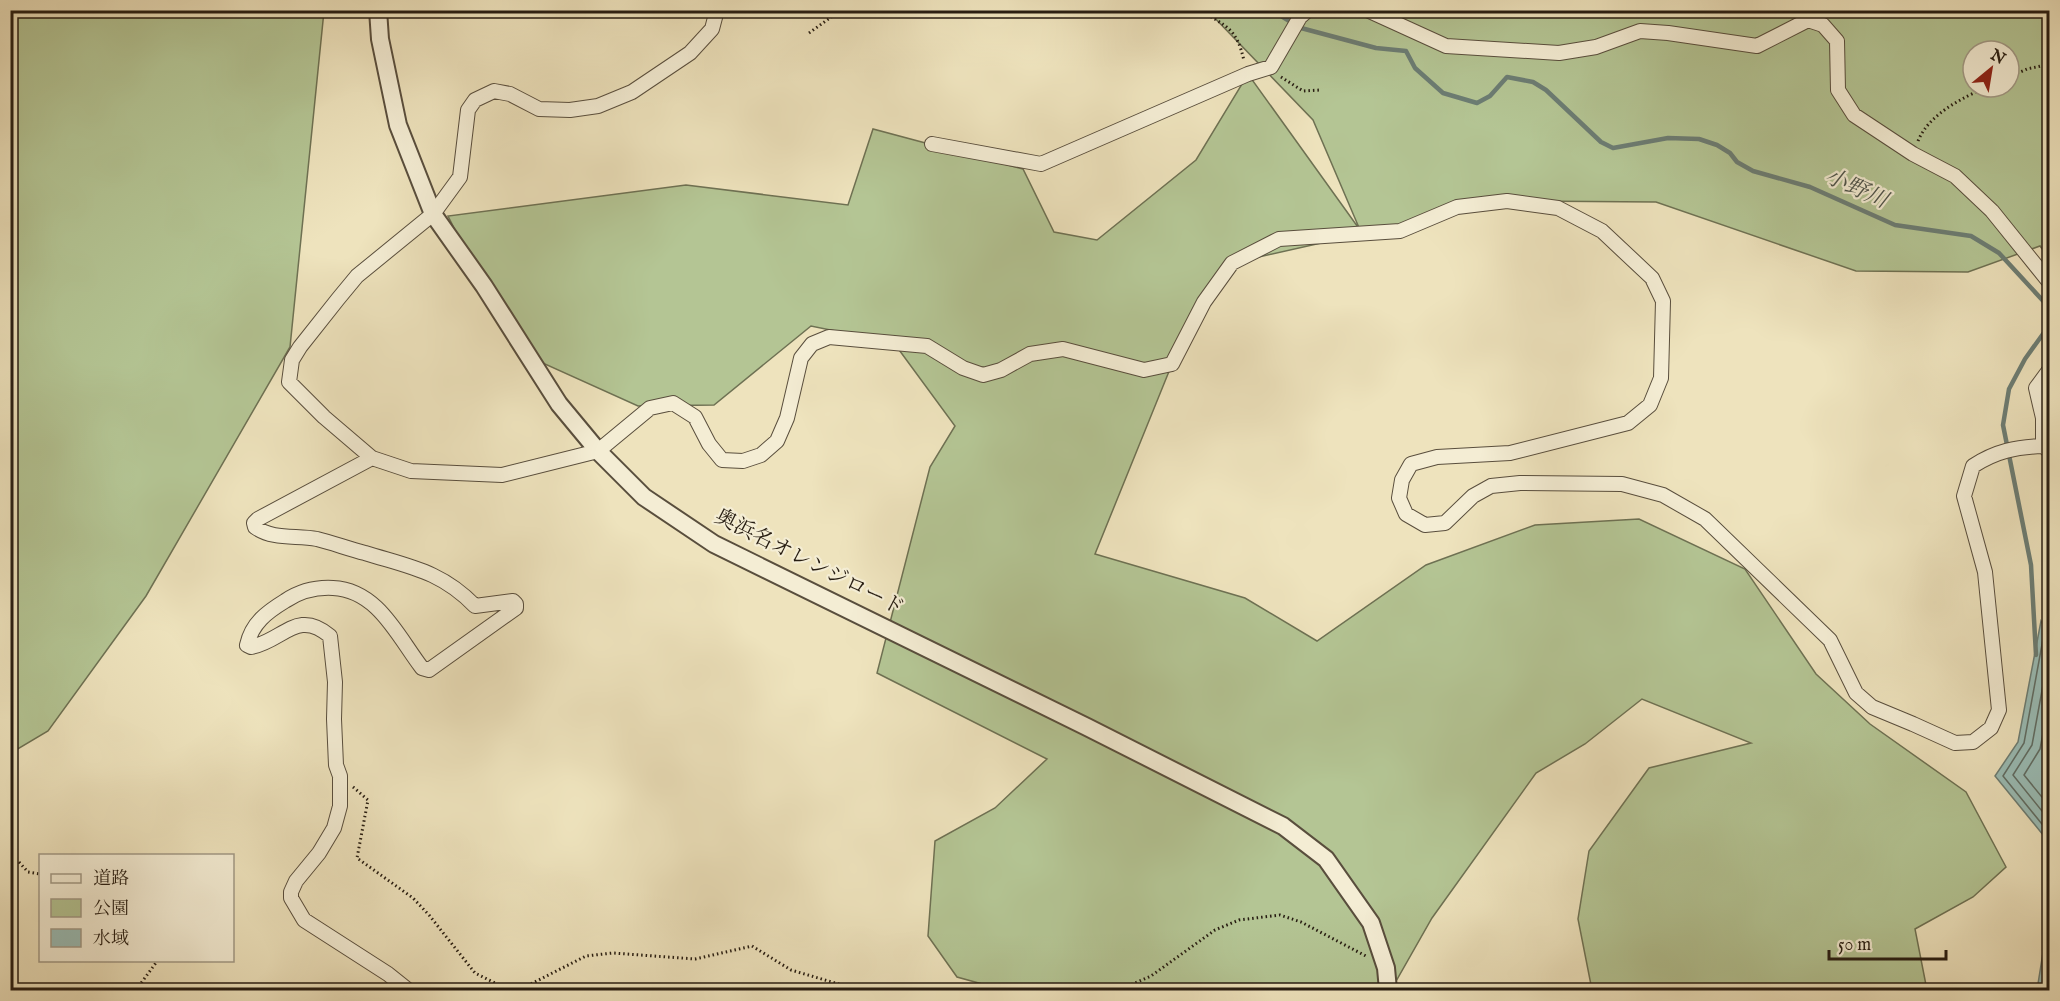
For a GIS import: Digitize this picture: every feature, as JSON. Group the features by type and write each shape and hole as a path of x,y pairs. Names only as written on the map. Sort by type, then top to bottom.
{"street":[{"name":"奥浜名オレンジロード","path":"378,10 380,39 398,125 433,214 484,286 559,404 598,451 644,496 714,544 1098,732 1283,826 1326,860 1371,923 1386,968 1388,990"},
{"path":"717,10 712,29 690,53 632,92 598,106 570,110 539,109 510,94 494,91 475,100 468,110 460,177 433,214 357,276 300,347 292,360 289,382 324,417 372,458 411,471 502,475 598,451 650,408 673,403 696,417 709,444 722,460 742,461 761,455 777,441 788,418 801,358 812,344 829,337 927,346 963,368 983,375 1001,370 1030,354 1064,349 1144,370 1172,364 1204,302 1232,263 1279,239 1400,231 1457,207 1487,203 1508,201 1558,208 1602,231 1652,278 1663,301 1661,378 1650,405 1628,423 1510,453 1437,457 1411,464 1402,480 1399,498 1406,514 1425,525 1445,523 1473,496 1491,486 1520,483 1622,484 1663,495 1706,519 1830,640 1856,693 1872,707 1955,743 1973,742 1991,728 1999,710 1985,572 1964,496 1972,466 1991,454 2025,447 2046,449 2043,418 2036,388 2049,369"},
{"path":"1367,10 1446,46 1559,53 1596,47 1640,31 1757,46 1808,20 1823,26 1837,41 1838,90 1854,114 1913,154 1955,176 1992,212 2049,283"},
{"path":"932,144 1041,164 1248,74 1271,67 1290,33 1304,14"},
{"path":"372,458 258,519 254,523 255,527 275,536 316,539 428,572 459,590 475,606 513,601 516,608 429,670 422,668 388,620 369,600 345,588 320,587 295,594 263,615 249,635 247,645 251,647 260,645 297,626 308,624 330,636 335,682 336,765 340,776 340,806 334,828 319,853 296,881 291,892 293,904 304,920 388,974 408,990"}],"path":[{"path":"809,33 841,10"},
{"path":"1199,10 1231,29 1240,46 1248,74"},
{"path":"2021,72 2049,64"},
{"path":"1271,67 1276,74 1303,91 1320,90"},
{"path":"1913,154 1921,134 1938,115 1966,99"},
{"path":"340,776 368,800 357,858 413,898 475,974 509,990"},
{"path":"10,852 28,872 39,874"},
{"path":"1119,990 1151,976 1215,930 1239,920 1280,915 1335,939 1386,968"},
{"path":"519,990 586,956 613,953 695,959 752,946 791,970 859,990"},
{"path":"136,990 157,962"},
{"path":"951,990 956,990"}],"green space":[{"path":"10,11 324,11 290,347 146,596 48,731 11,753"},
{"path":"1208,11 2049,11 2049,258 2040,246 1968,272 1856,271 1656,202 1508,201 1232,263 1172,364 1095,554 1245,598 1317,641 1426,565 1535,525 1639,519 1745,569 1816,674 1870,724 1966,792 2006,867 1973,897 1915,929 1927,990 1592,990 1578,919 1589,851 1649,768 1751,743 1642,699 1585,744 1536,773 1432,918 1391,990 1004,990 957,977 928,936 935,841 995,808 1047,759 877,673 930,467 955,426 894,343 811,326 714,405 638,406 516,351 448,216 686,185 848,205 873,129 1023,169 1054,232 1097,240 1196,160 1248,74 1360,230 1313,120"}],"water":[{"path":"2041,621 2050,635 2049,855 2044,836 1995,776 2018,742"},
{"path":"2049,915 2049,990 2037,990"}],"waterway":[{"name":"小野川","path":"1271,10 1301,28 1376,48 1406,51 1415,68 1443,93 1477,103 1490,96 1507,77 1533,82 1546,90 1601,142 1613,148 1668,138 1699,139 1717,145 1730,153 1737,162 1753,171 1810,187 1895,225 1971,236 1999,253 2046,304 2049,315 2048,327 2025,359 2009,389 2003,425 2031,565 2036,655"}]}
